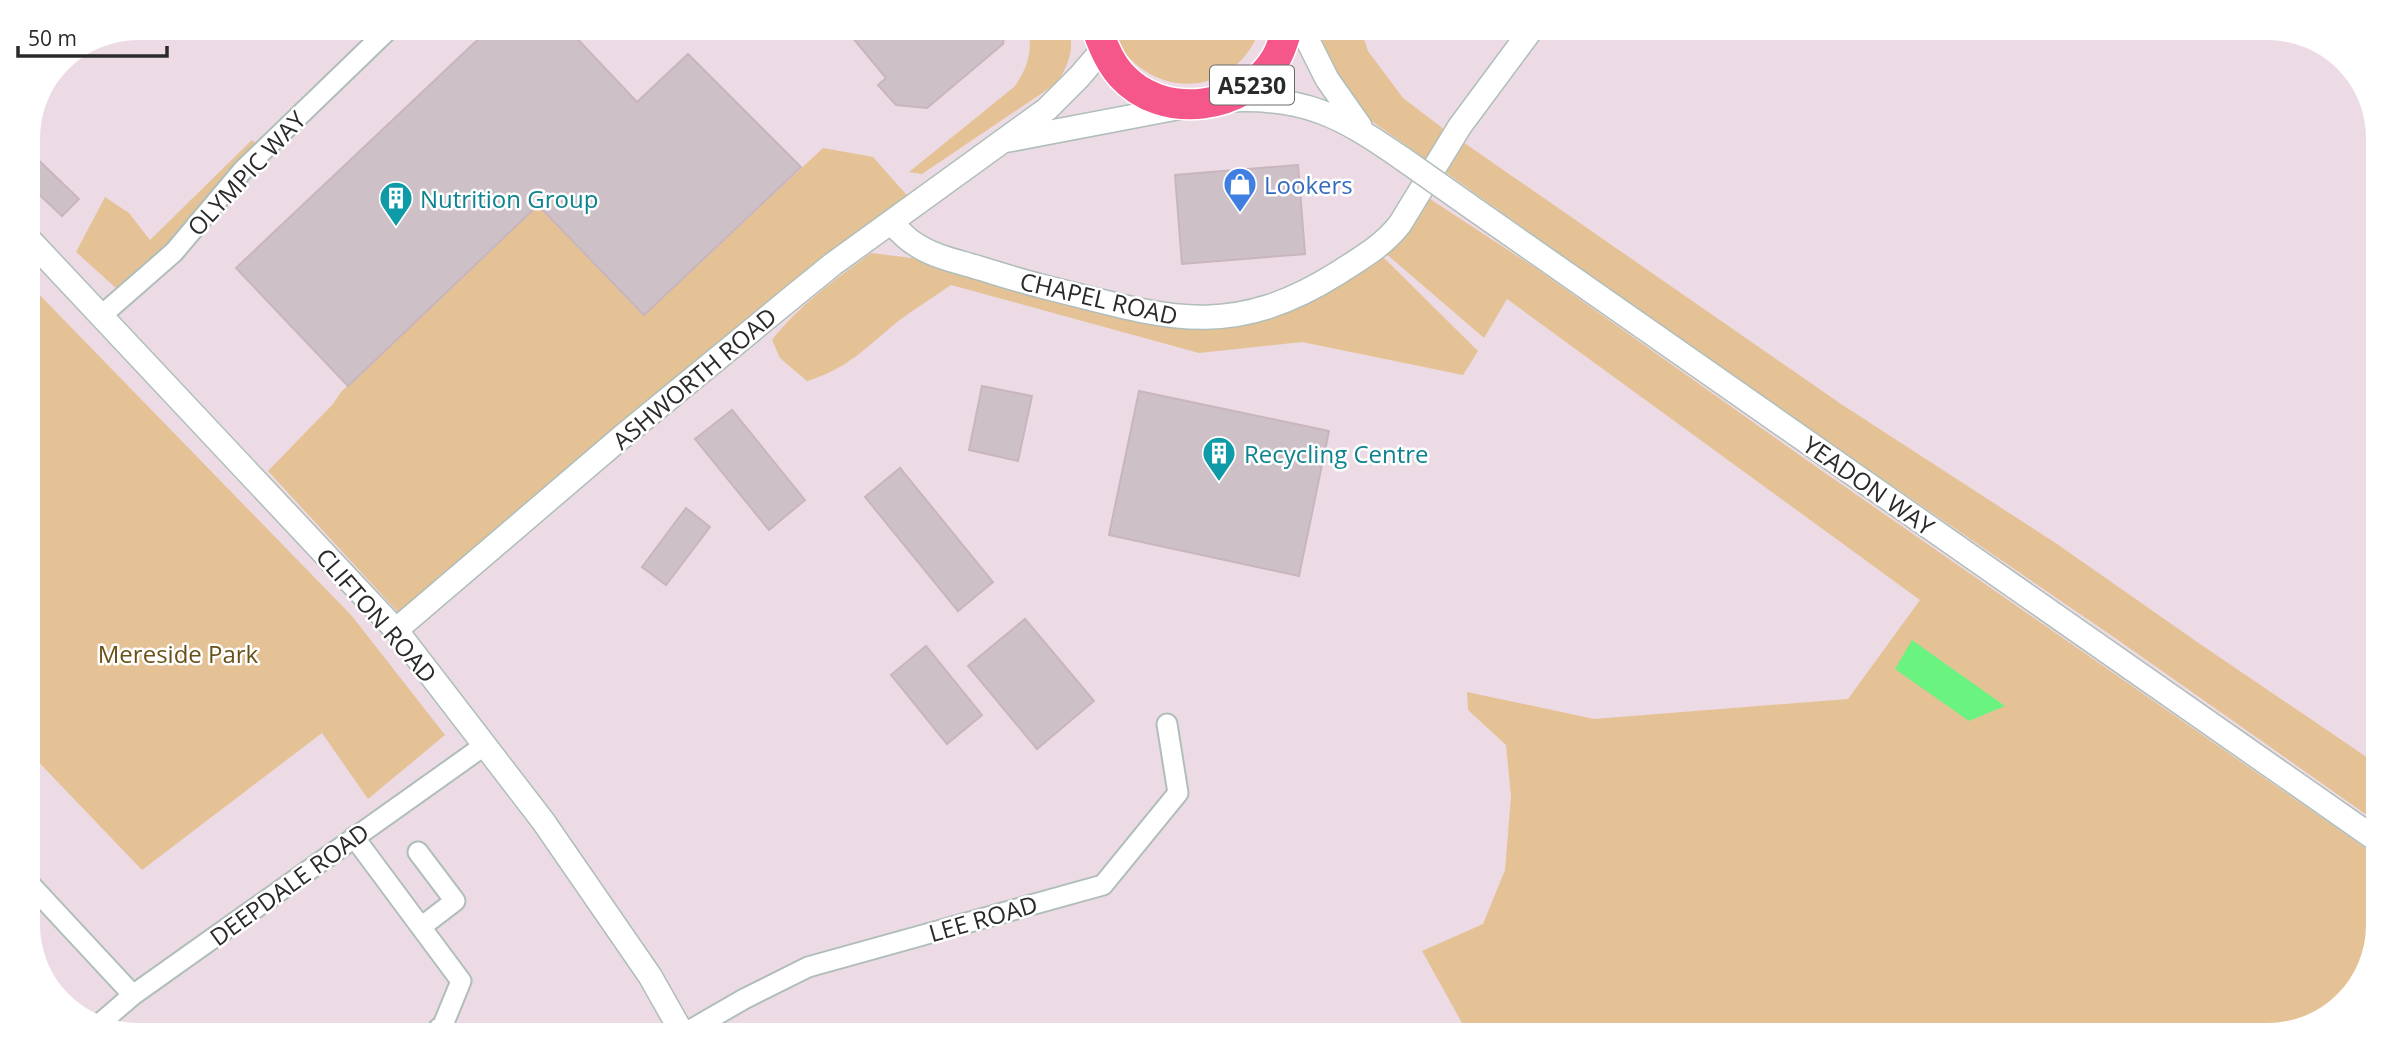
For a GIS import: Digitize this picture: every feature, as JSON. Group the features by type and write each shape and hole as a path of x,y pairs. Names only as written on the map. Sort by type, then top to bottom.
{"main road":[{"name":"A5230","path":"1101,40 1121,75 1142,91 1166,102 1192,105 1224,100 1254,84 1276,59 1283,40"}],"street":[{"name":"OLYMPIC WAY","path":"102,315 174,252 243,170 378,40"},
{"name":"ASHWORTH ROAD","path":"396,630 662,404 834,264 1047,109 1079,77 1101,40"},
{"name":"YEADON WAY","path":"1308,40 1345,108 1366,134"},
{"name":"CHAPEL ROAD","path":"891,223 914,244 934,255 1142,312 1189,318 1248,314 1317,286 1390,237 1460,126 1524,40"},
{"name":"YEADON WAY","path":"1224,100 1262,98 1285,101 1328,114 1366,134 2366,832"},
{"name":"ASHWORTH ROAD","path":"1002,141 1192,105"},
{"name":"CLIFTON ROAD","path":"40,250 396,630 543,821 650,976 677,1023"},
{"name":"LEE ROAD","path":"702,1023 807,967 1103,885 1178,793 1167,724"},
{"name":"DEEPDALE ROAD","path":"108,1017 134,995 485,745"},
{"path":"354,837 461,981 444,1023"},
{"path":"418,852 455,901 421,927"},
{"path":"40,895 134,995"}],"green space":[{"path":"1030,40 1071,40 1069,58 1057,83 922,174 909,172 1014,87 1028,61"},
{"path":"1117,40 1254,40 1246,55 1228,71 1208,81 1186,84 1164,80 1144,70 1126,54"},
{"path":"1321,40 1364,40 1368,51 1403,98 1445,130 1427,160 1363,115 1330,65"},
{"path":"252,140 260,147 143,272 117,289 76,252 105,197 129,213 150,240"},
{"path":"1463,142 1841,404 2057,544 2366,757 2366,814 2118,640 1697,352 1444,171"},
{"path":"823,148 873,157 912,201 406,621 268,471 333,404 341,392 538,205 644,315"},
{"path":"1427,197 1537,269 1805,459 2366,849 2366,925 2364,944 2353,974 2332,998 2311,1013 2299,1018 2268,1023 1462,1023 1422,951 1483,924 1505,870 1511,796 1506,745 1468,710 1467,692 1594,719 1848,699 1920,600 1507,299 1484,338 1384,252"},
{"path":"871,253 920,259 1217,324 1380,254 1478,351 1463,375 1302,342 1199,353 951,285 897,322 845,364 807,381 780,358 772,340 806,304"},
{"name":"Mereside Park","path":"40,295 352,616 445,735 368,799 322,733 142,870 40,764"}],"shaded area":[{"path":"1912,640 2005,706 1969,721 1895,669"}],"building":[{"name":"Nutrition Group","path":"477,40 578,40 637,102 688,54 801,167 644,315 538,205 348,386 236,268"},
{"path":"854,40 1004,40 1003,44 927,108 896,105 878,85 886,78"},
{"path":"40,162 79,199 62,216 40,195"},
{"name":"Lookers","path":"1298,165 1305,254 1182,264 1175,175"},
{"path":"982,386 1032,396 1018,461 969,450"},
{"name":"Recycling Centre","path":"1139,391 1329,431 1299,576 1109,535"},
{"path":"732,410 805,500 769,530 695,439"},
{"path":"900,468 993,582 958,611 865,497"},
{"path":"686,508 710,527 666,585 642,567"},
{"path":"1025,619 1094,701 1037,749 968,666"},
{"path":"926,646 982,715 947,744 891,675"}],"place":[{"name":"Lookers","path":"1240,214"},
{"name":"Nutrition Group","path":"396,228"},
{"name":"Recycling Centre","path":"1219,483"}]}
